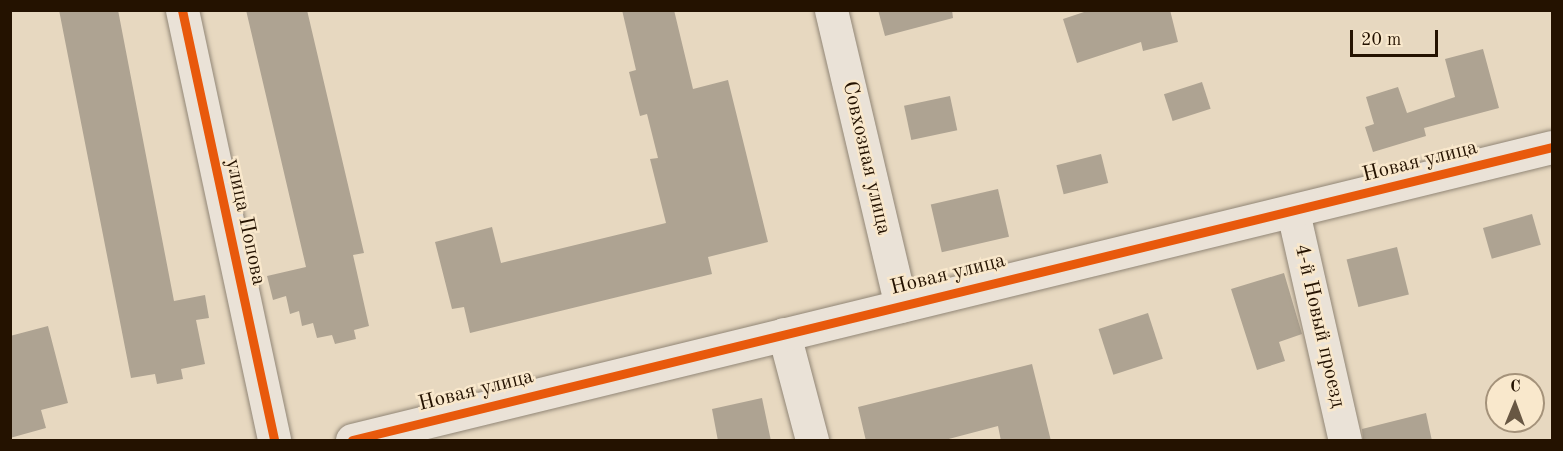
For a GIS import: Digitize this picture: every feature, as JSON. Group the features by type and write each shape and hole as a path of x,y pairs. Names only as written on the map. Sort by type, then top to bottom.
{"street":[{"name":"улица Попова","path":"182,10 274,441"},
{"name":"Совхозная улица","path":"831,10 901,306"},
{"name":"Новая улица","path":"352,441 784,334 1552,149"},
{"name":"4-й Новый проезд","path":"1293,212 1345,441"},
{"path":"784,334 812,441"}],"building":[{"path":"59,10 118,10 174,301 205,295 209,318 196,320 205,364 181,369 183,379 157,384 155,374 131,378"},
{"path":"246,10 307,10 364,253 353,255 369,326 354,330 356,339 335,344 332,335 317,338 313,323 302,326 299,311 290,314 286,296 273,300 267,276 306,267"},
{"path":"622,10 674,10 693,89 728,80 768,242 708,257 712,274 470,333 464,307 452,309 435,242 492,227 501,263 666,223 650,159 658,158 647,114 640,116 629,72 636,70"},
{"path":"878,10 952,10 953,18 885,36"},
{"path":"1090,10 1170,10 1178,42 1143,51 1141,42 1077,63 1063,19"},
{"path":"1483,49 1499,108 1424,128 1426,136 1373,152 1365,127 1374,124 1366,97 1398,87 1407,113 1455,97 1445,59"},
{"path":"1202,82 1211,109 1173,121 1164,94"},
{"path":"950,96 957,130 911,140 904,106"},
{"path":"1101,154 1108,183 1064,194 1056,165"},
{"path":"998,189 1009,237 942,252 931,205"},
{"path":"1532,214 1541,245 1492,259 1483,228"},
{"path":"1397,247 1409,295 1358,307 1347,260"},
{"path":"1284,273 1302,334 1279,342 1285,361 1257,370 1231,289"},
{"path":"1148,313 1163,359 1113,375 1099,329"},
{"path":"48,326 68,403 41,410 46,428 10,438 10,336"},
{"path":"1032,364 1051,441 1001,441 998,426 941,441 866,441 858,407"},
{"path":"762,398 771,441 718,441 712,409"},
{"path":"1426,413 1432,441 1363,441 1362,429"}],"cycle path":[{"path":"182,10 274,440"},
{"path":"352,440 1552,147"}]}
